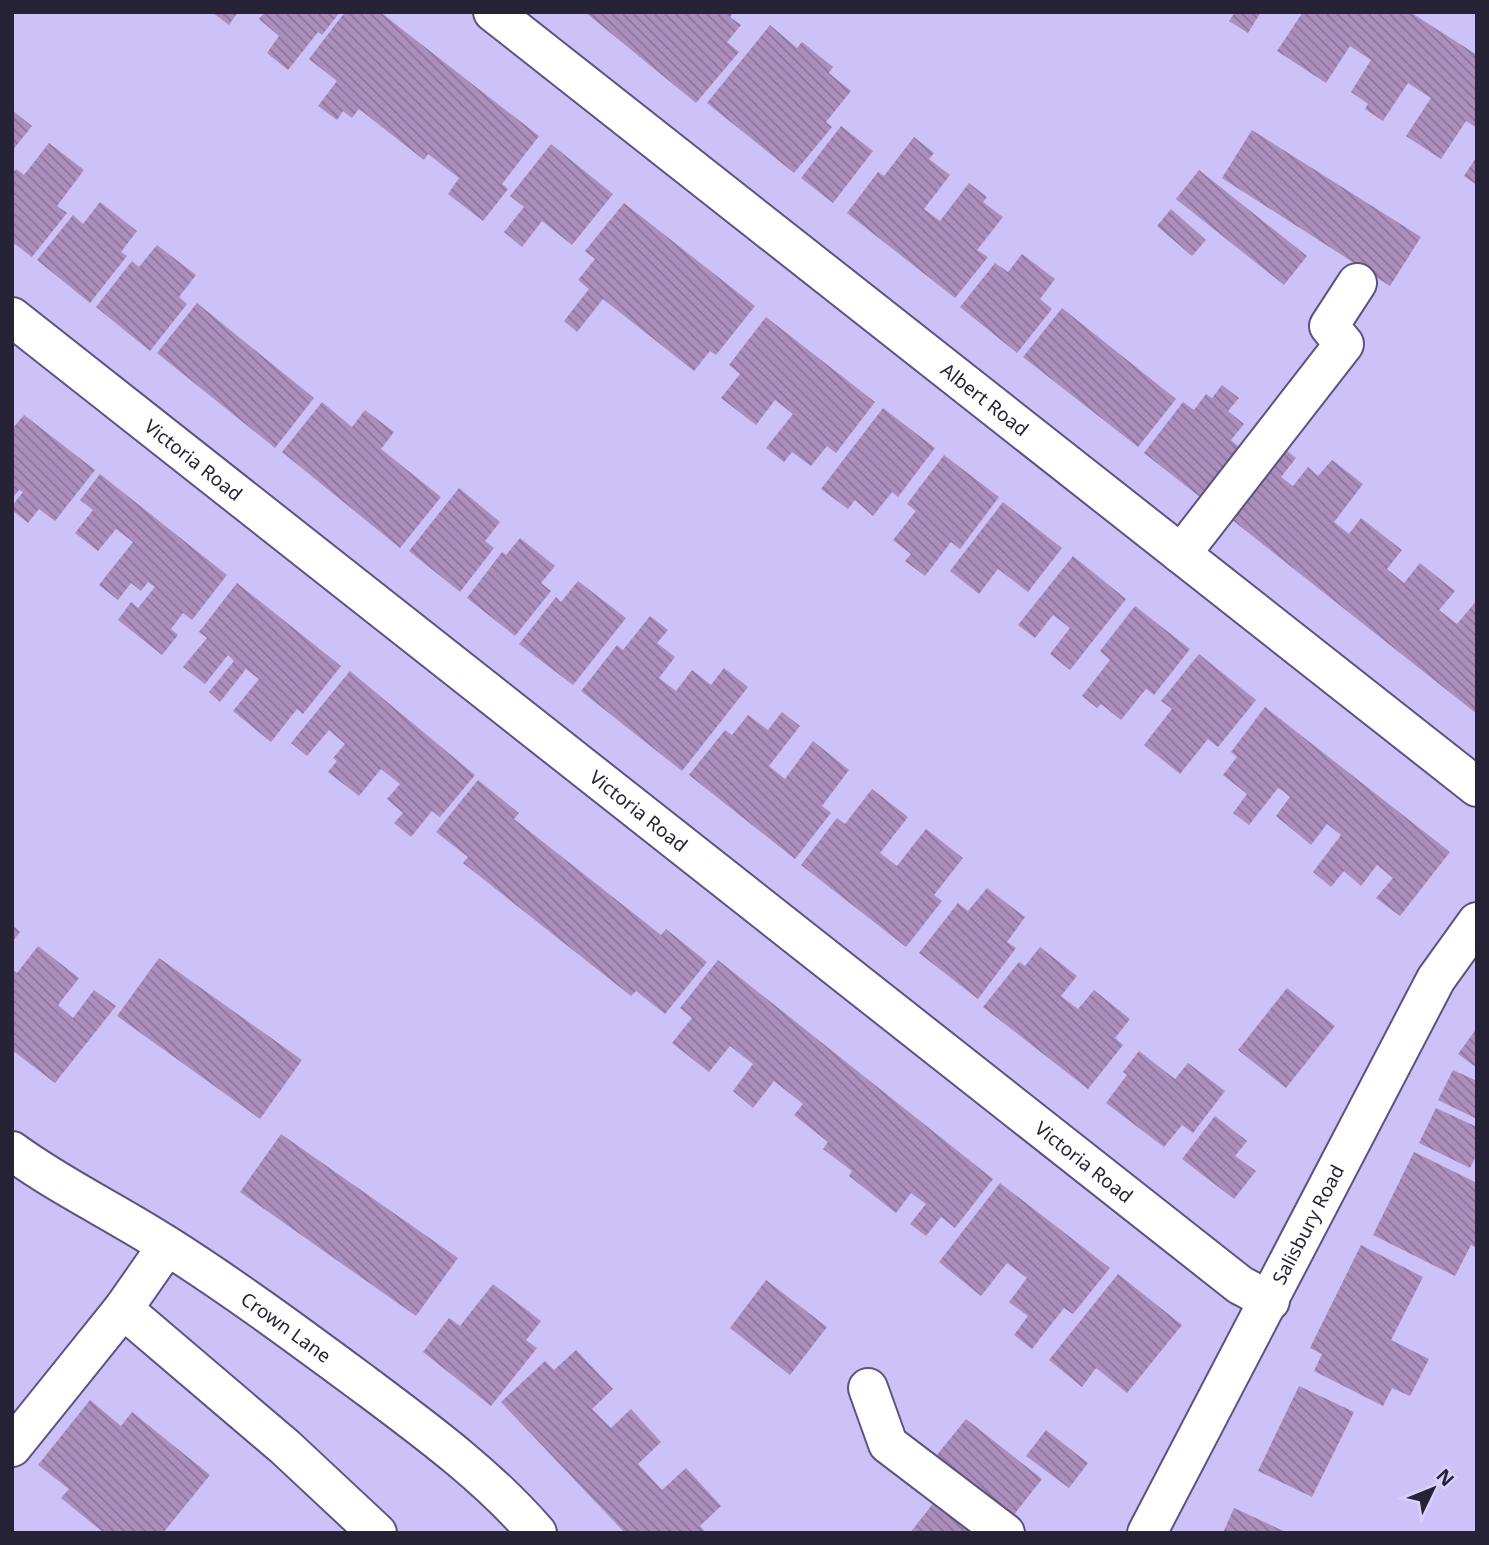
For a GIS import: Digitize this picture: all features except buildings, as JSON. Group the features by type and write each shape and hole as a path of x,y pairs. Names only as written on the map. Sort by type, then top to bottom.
{"street":[{"name":"Albert Road","path":"493,12 1477,787"},
{"path":"1181,554 1344,344 1329,326 1357,283"},
{"name":"Victoria Road","path":"12,317 1229,1276 1270,1301"},
{"name":"Salisbury Road","path":"1147,1533 1436,979 1477,922"},
{"name":"Crown Lane","path":"12,1151 167,1246 304,1340 465,1464 523,1516 537,1533"},
{"path":"12,1447 123,1309 167,1246"},
{"path":"123,1309 285,1447 377,1533"},
{"path":"868,1388 888,1444 1005,1533"}]}
